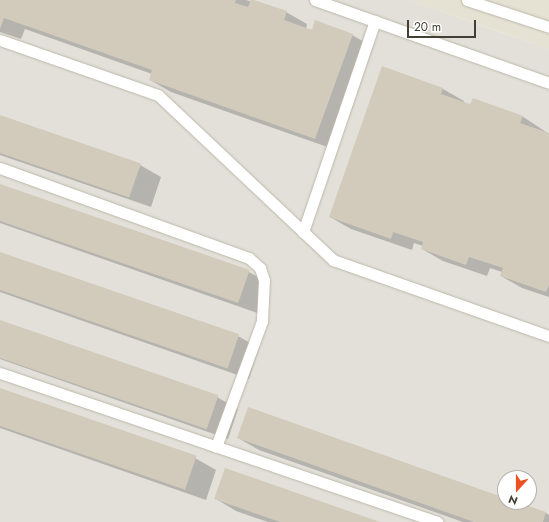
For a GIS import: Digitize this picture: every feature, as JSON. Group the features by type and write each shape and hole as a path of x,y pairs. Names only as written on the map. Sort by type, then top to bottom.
{"lane":[{"path":"315,0 549,83"},
{"path":"467,0 549,27"},
{"path":"303,232 375,21"},
{"path":"0,40 158,95 333,260 549,336"},
{"path":"0,168 249,258 260,268 264,280 262,321 216,447"},
{"path":"0,373 437,522"}],"shaded area":[{"path":"0,0 408,0 549,49 549,522 0,522"},
{"path":"408,0 549,0 549,49 504,33"}],"building":[{"path":"0,0 236,0 235,3 248,7 251,0 254,0 287,11 284,20 312,30 315,20 353,34 315,139 149,80 152,70 4,18 0,29"},
{"path":"382,66 443,88 441,94 470,104 473,98 523,116 520,123 549,133 549,285 546,292 500,276 503,268 469,257 466,265 421,249 423,242 393,232 391,239 329,217"},
{"path":"0,115 141,164 129,198 0,153"},
{"path":"0,184 250,270 238,303 0,221"},
{"path":"0,252 239,334 227,368 0,290"},
{"path":"0,320 218,395 207,429 0,358"},
{"path":"0,388 197,456 185,490 0,426"},
{"path":"248,407 497,495 497,510 537,509 546,512 543,522 474,522 237,438"},
{"path":"225,468 380,522 280,522 214,499"}]}
